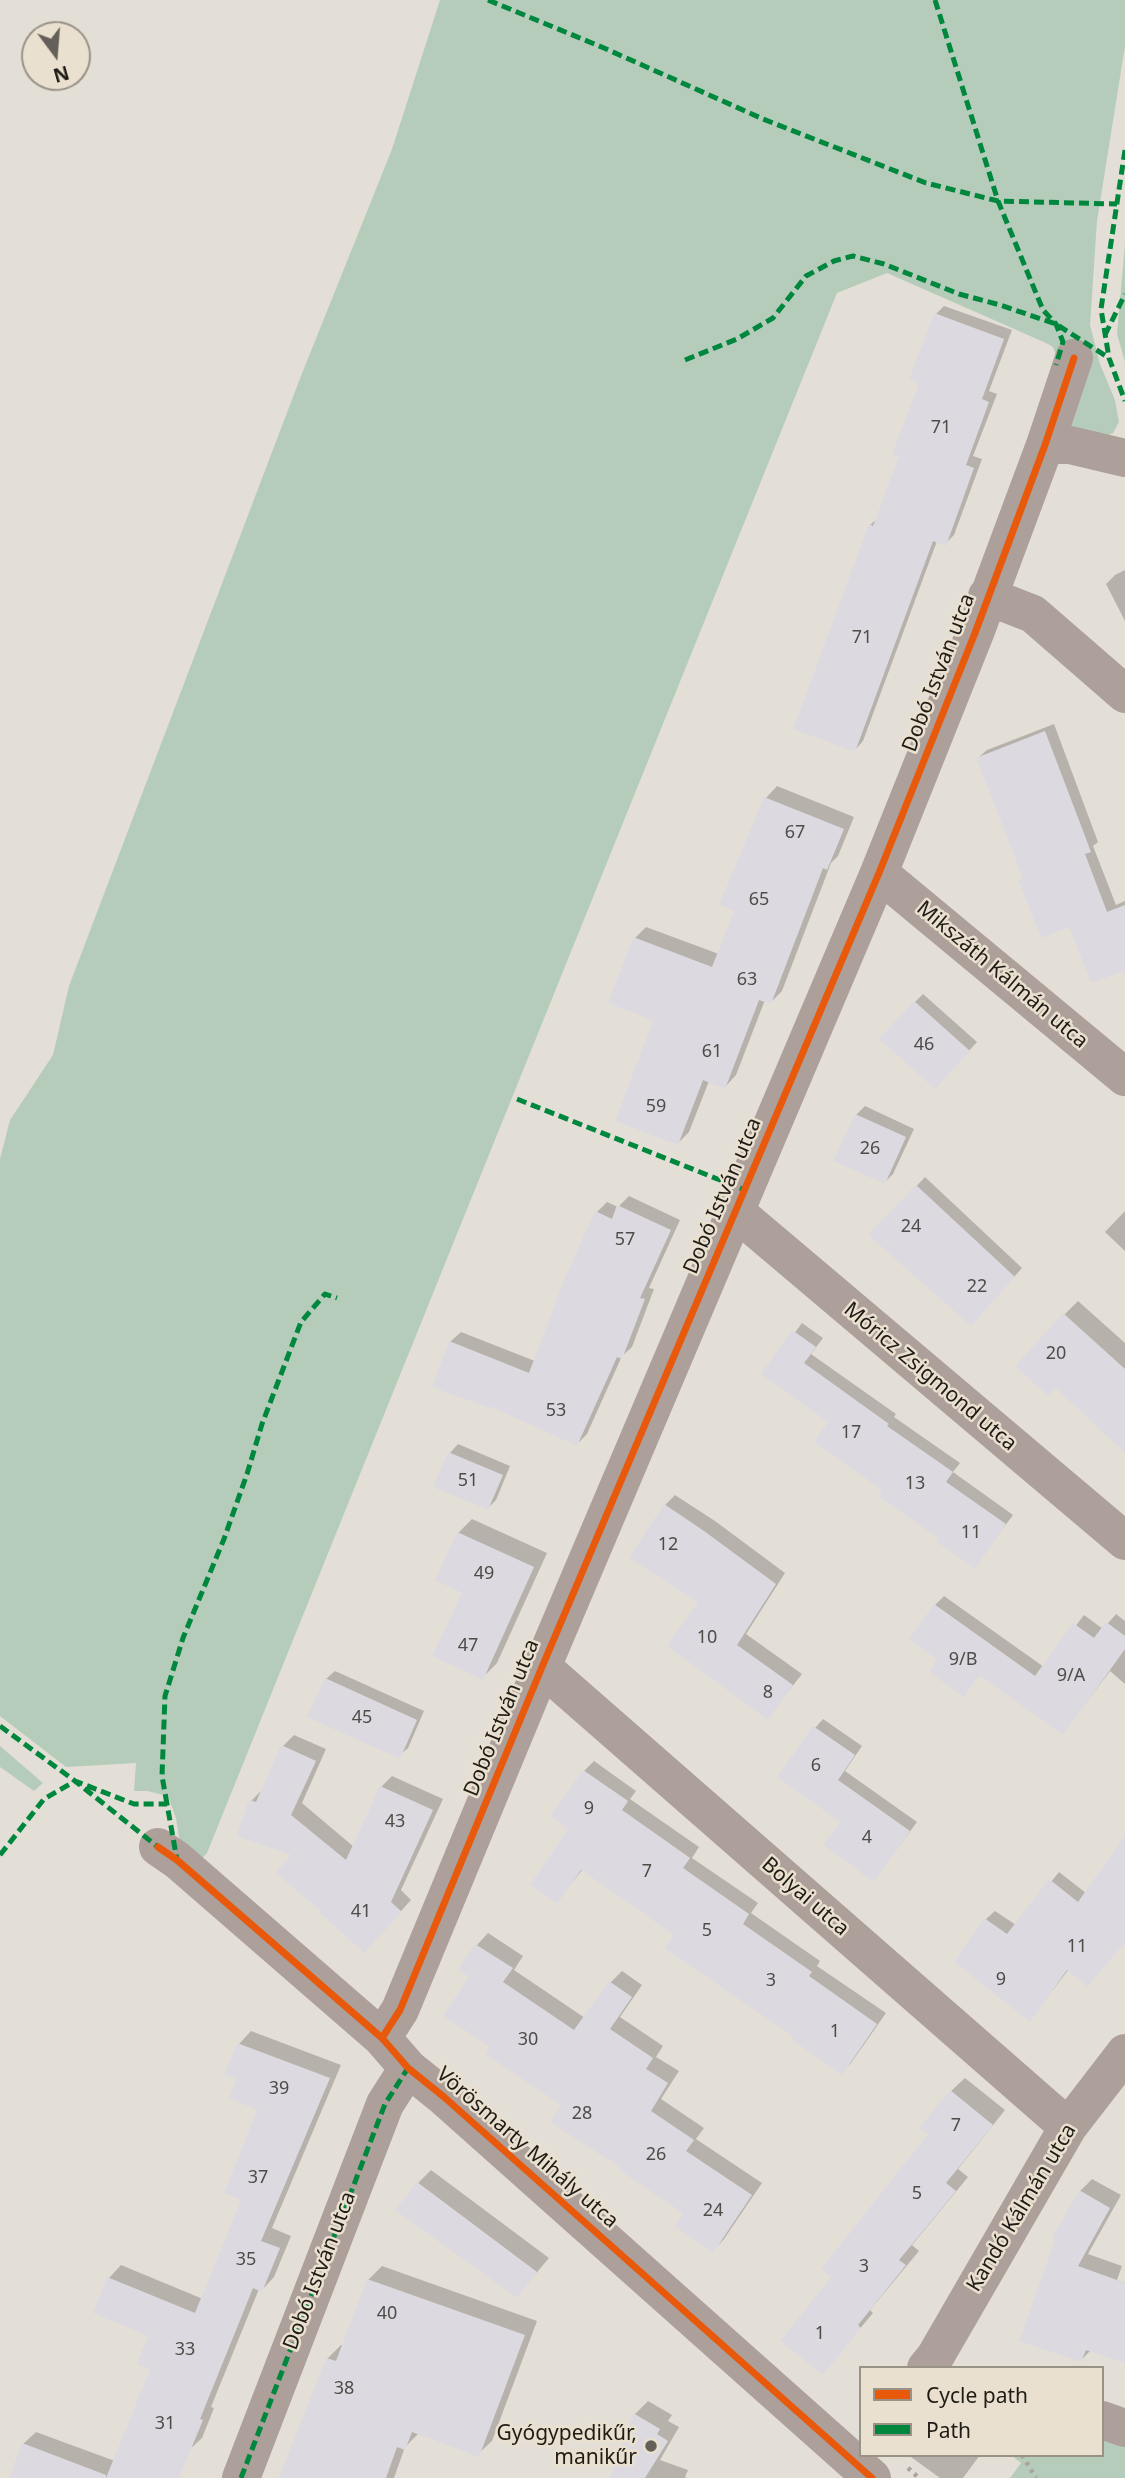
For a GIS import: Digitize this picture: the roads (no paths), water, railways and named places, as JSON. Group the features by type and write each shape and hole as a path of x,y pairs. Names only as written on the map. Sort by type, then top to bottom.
{"street":[{"name":"Dobó István utca","path":"382,2038 400,2010 542,1667 879,873 975,634 1074,358"},
{"path":"1045,445 1070,445 1125,458"},
{"path":"987,596 1033,614 1125,694"},
{"name":"Mikszáth Kálmán utca","path":"879,873 1125,1077"},
{"name":"Móricz Zsigmond utca","path":"736,1212 1125,1541"},
{"name":"Bolyai utca","path":"542,1667 1068,2127"},
{"name":"Vörösmarty Mihály utca","path":"158,1847 382,2038 408,2068 444,2097 857,2466"},
{"name":"Kandó Kálmán utca","path":"941,2364 1068,2127 1125,2053"},
{"name":"Dobó István utca","path":"241,2478 385,2104 408,2068"},
{"path":"1104,2421 1125,2428"}],"place":[{"name":"Gyógypedikűr, manikűr","path":"651,2446"}]}
